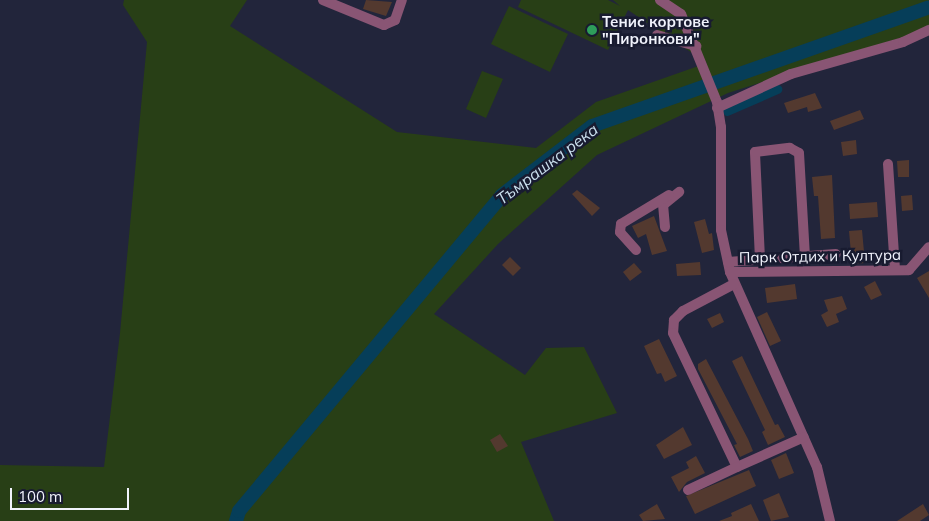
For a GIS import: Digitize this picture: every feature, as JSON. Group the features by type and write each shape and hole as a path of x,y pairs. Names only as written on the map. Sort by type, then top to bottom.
{"street":[{"path":"323,0 384,25 395,20 402,0"},
{"path":"660,0 681,14 696,46 717,108 721,126 721,230 729,267 734,284 816,467 830,521"},
{"path":"717,108 790,74 903,42 929,30"},
{"path":"657,35 696,46"},
{"path":"760,259 753,158 758,150 790,148 799,153 805,256"},
{"path":"888,164 895,270"},
{"path":"636,250 620,232 621,224 674,193 663,205 665,227"},
{"name":"Парк Отдих и Култура","path":"729,267 909,270 929,247"},
{"path":"729,267 760,259 836,254"},
{"path":"734,284 683,311 674,320 673,333 737,467"},
{"path":"688,490 804,437"}],"green space":[{"path":"124,0 247,0 230,26 397,132 536,148 596,102 707,63 628,10 608,50 518,7 521,0 608,0 620,6 613,0 929,0 929,29 728,93 597,155 498,244 434,314 525,375 546,348 584,347 617,413 521,442 554,521 0,521 0,465 104,467 120,333 147,42 123,5"},
{"path":"509,6 568,34 550,72 491,44"},
{"path":"482,71 503,79 486,118 466,109"}],"building":[{"path":"366,0 392,2 386,16 363,9"},
{"path":"815,93 822,108 808,112 807,107 788,113 784,103"},
{"path":"860,110 864,119 834,130 830,121"},
{"path":"856,140 857,154 843,156 841,142"},
{"path":"909,160 909,177 898,177 897,161"},
{"path":"832,175 835,238 821,239 818,196 814,196 812,177"},
{"path":"577,190 600,208 592,216 572,194"},
{"path":"912,195 913,210 902,211 901,196"},
{"path":"877,202 878,217 850,219 849,204"},
{"path":"654,216 667,251 652,255 646,234 638,238 632,226"},
{"path":"705,219 709,234 712,233 714,250 702,253 694,222"},
{"path":"862,230 865,263 852,264 849,231"},
{"path":"510,257 521,268 513,276 502,265"},
{"path":"700,262 701,275 677,276 676,264"},
{"path":"634,263 642,272 630,281 623,272"},
{"path":"929,271 929,298 917,278"},
{"path":"875,281 882,295 871,300 864,287"},
{"path":"795,284 797,299 767,303 765,288"},
{"path":"842,296 847,309 836,314 839,322 827,327 821,315 828,311 824,300"},
{"path":"767,312 781,341 770,346 757,317"},
{"path":"720,313 724,322 712,328 707,319"},
{"path":"659,339 677,376 665,382 661,373 657,374 644,346"},
{"path":"742,356 775,425 778,424 785,437 768,445 762,432 765,430 732,361"},
{"path":"706,359 753,451 740,457 734,445 737,444 698,369 698,364"},
{"path":"683,427 692,445 664,459 656,445"},
{"path":"500,434 508,446 497,452 490,440"},
{"path":"786,453 794,473 779,479 771,460"},
{"path":"696,456 705,473 687,482 679,492 671,477 689,468 686,462"},
{"path":"749,470 756,486 695,514 686,496"},
{"path":"779,493 789,517 771,521 763,500"},
{"path":"657,504 665,519 643,521 639,515"},
{"path":"751,504 759,521 719,521 732,516 731,513"},
{"path":"923,504 929,515 920,521 897,521"}],"waterway":[{"name":"Тъмрашка река","path":"236,521 239,511 502,195 592,126 929,7"},
{"path":"727,111 777,89"}],"place":[{"name":"Тенис кортове \"Пиронкови\"","path":"592,30"}]}
